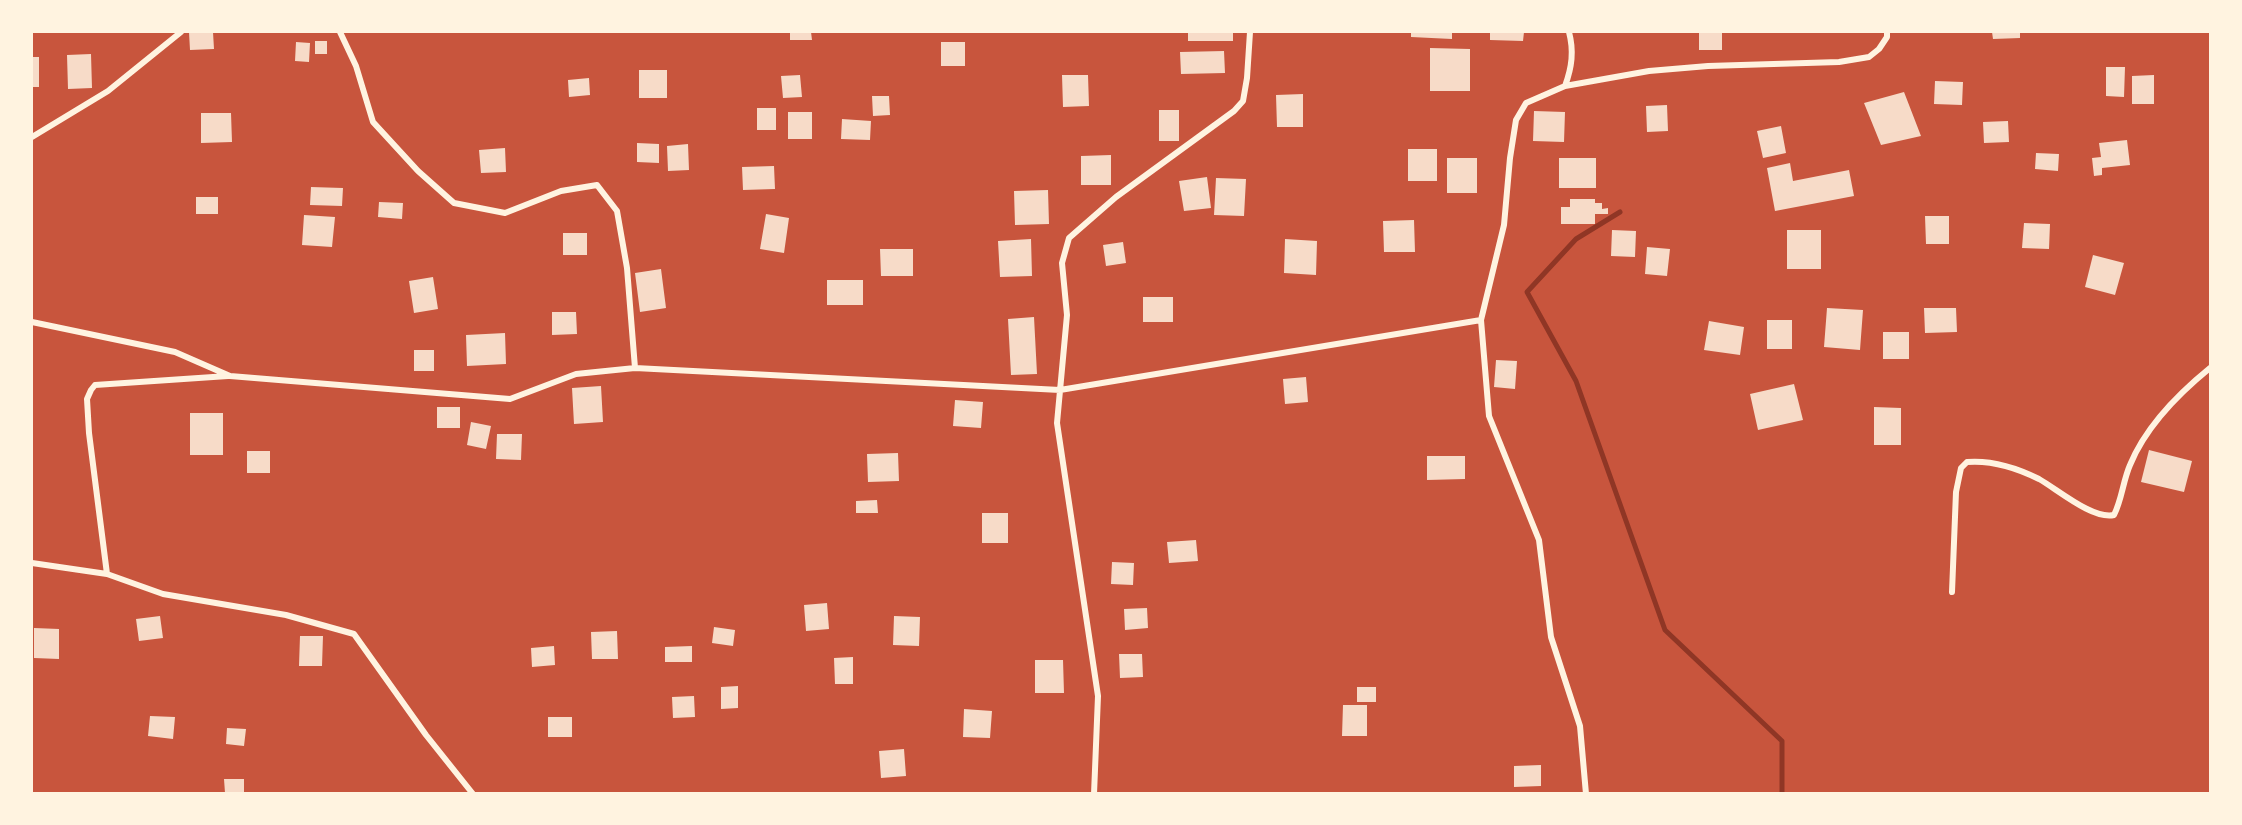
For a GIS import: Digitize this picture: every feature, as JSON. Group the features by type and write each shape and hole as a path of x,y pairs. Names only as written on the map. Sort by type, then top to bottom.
{"street":[{"path":"32,137 108,91 182,32"},
{"path":"340,32 356,66 373,122 418,171 454,202 505,213 561,191 597,185 617,211 627,268 634,368"},
{"path":"1094,794 1098,696 1057,423 1066,315 1062,263 1069,238 1116,197 1234,111 1243,101 1250,32"},
{"path":"1565,86 1572,68 1572,43 1569,32"},
{"path":"1586,794 1580,726 1551,637 1539,540 1488,416 1481,320 1504,225 1516,120 1526,103 1565,86 1649,71 1869,57 1887,38 1887,32"},
{"path":"107,574 89,433 87,399 90,390 96,385 230,376 510,399 576,374 634,368 1060,390 1481,320"},
{"path":"32,322 174,352 230,376"},
{"path":"1952,592 1956,492 1961,468 1967,462 1982,460 2007,466 2039,479 2068,498 2096,512 2107,516 2114,515 2130,465 2149,430 2179,394 2211,368"},
{"path":"32,563 107,574 163,594 286,615 354,634 426,735 473,794"}],"building":[{"path":"189,32 213,32 214,49 190,50"},
{"path":"790,32 811,32 812,40 790,40"},
{"path":"1188,32 1233,32 1233,41 1188,41"},
{"path":"1411,32 1452,32 1452,39 1411,37"},
{"path":"1490,32 1524,32 1523,41 1490,40"},
{"path":"1699,32 1722,32 1722,50 1699,50"},
{"path":"1992,32 2020,32 2020,38 1993,39"},
{"path":"315,41 327,41 327,54 315,54"},
{"path":"296,42 310,43 309,62 295,61"},
{"path":"941,42 965,42 965,66 941,66"},
{"path":"1430,48 1470,49 1470,91 1430,91"},
{"path":"1224,51 1225,73 1181,74 1180,52"},
{"path":"91,54 92,88 68,89 67,55"},
{"path":"32,57 39,57 39,87 32,87"},
{"path":"2106,67 2125,67 2124,97 2106,96"},
{"path":"639,70 667,70 667,98 639,98"},
{"path":"800,75 802,97 783,98 781,76"},
{"path":"1062,75 1088,75 1089,106 1063,107"},
{"path":"2154,75 2154,104 2132,104 2132,76"},
{"path":"589,78 590,95 569,97 568,80"},
{"path":"1935,81 1963,82 1962,105 1934,104"},
{"path":"1904,92 1921,136 1881,145 1864,103"},
{"path":"1303,94 1303,127 1277,127 1276,95"},
{"path":"872,96 889,96 890,115 873,116"},
{"path":"1667,105 1668,131 1647,132 1646,106"},
{"path":"757,108 776,108 776,130 757,130"},
{"path":"1159,110 1179,110 1179,141 1159,141"},
{"path":"1534,111 1565,112 1564,142 1533,141"},
{"path":"788,112 812,112 812,139 788,139"},
{"path":"201,113 231,113 232,142 201,143"},
{"path":"842,119 871,121 870,140 841,139"},
{"path":"2008,121 2009,142 1984,143 1983,122"},
{"path":"1781,126 1786,153 1763,158 1757,131"},
{"path":"2127,140 2130,165 2102,168 2102,175 2094,176 2092,158 2101,157 2099,143"},
{"path":"637,143 659,144 659,163 637,162"},
{"path":"688,144 689,170 668,171 667,146"},
{"path":"505,148 506,172 481,173 479,150"},
{"path":"1408,149 1437,149 1437,181 1408,181"},
{"path":"2036,153 2059,154 2058,171 2035,169"},
{"path":"1111,155 1111,185 1081,185 1081,156"},
{"path":"1447,158 1477,158 1477,193 1447,193"},
{"path":"1559,158 1596,158 1596,188 1559,188"},
{"path":"1790,163 1793,181 1849,170 1854,196 1775,211 1767,168"},
{"path":"774,166 775,189 743,190 742,167"},
{"path":"1207,177 1211,208 1184,211 1179,181"},
{"path":"1216,178 1246,179 1244,216 1214,215"},
{"path":"311,187 343,188 342,206 310,205"},
{"path":"1048,190 1049,224 1015,225 1014,191"},
{"path":"196,197 218,197 218,214 196,214"},
{"path":"1570,199 1595,199 1595,203 1602,203 1602,209 1608,208 1608,214 1595,214 1595,224 1561,224 1561,207 1570,207"},
{"path":"379,202 403,203 402,219 378,217"},
{"path":"766,214 789,218 784,253 760,249"},
{"path":"304,215 335,217 332,247 302,245"},
{"path":"1925,216 1949,216 1949,244 1926,244"},
{"path":"1414,220 1415,252 1384,252 1383,221"},
{"path":"2024,223 2050,224 2049,249 2022,248"},
{"path":"1612,230 1636,231 1635,257 1611,256"},
{"path":"1787,230 1821,230 1821,269 1787,269"},
{"path":"563,233 587,233 587,255 563,255"},
{"path":"1031,239 1032,276 1000,277 998,241"},
{"path":"1285,239 1317,241 1316,275 1284,273"},
{"path":"1123,242 1126,263 1106,266 1103,245"},
{"path":"1647,247 1670,249 1667,276 1645,274"},
{"path":"880,249 913,249 913,276 881,276"},
{"path":"2093,255 2124,263 2115,295 2085,287"},
{"path":"661,269 666,308 640,312 635,273"},
{"path":"433,277 438,309 414,313 409,281"},
{"path":"827,280 863,280 863,305 827,305"},
{"path":"1143,297 1173,297 1173,322 1143,322"},
{"path":"1827,308 1863,310 1860,350 1824,347"},
{"path":"1924,308 1956,308 1957,332 1925,333"},
{"path":"552,312 576,312 577,334 552,335"},
{"path":"1034,317 1037,374 1011,375 1008,319"},
{"path":"1767,320 1792,320 1792,349 1767,349"},
{"path":"1709,321 1744,327 1740,355 1704,350"},
{"path":"1883,332 1909,332 1909,359 1883,359"},
{"path":"505,333 506,364 467,366 466,335"},
{"path":"414,350 434,350 434,371 414,371"},
{"path":"1496,360 1517,361 1515,389 1494,387"},
{"path":"1306,377 1308,402 1285,404 1283,379"},
{"path":"1794,384 1803,420 1758,430 1750,394"},
{"path":"601,386 603,422 574,424 572,388"},
{"path":"955,400 983,402 981,428 953,426"},
{"path":"437,407 460,407 460,428 437,428"},
{"path":"1874,407 1901,408 1901,445 1874,445"},
{"path":"190,413 223,413 223,455 190,455"},
{"path":"471,422 491,426 486,449 467,445"},
{"path":"497,434 522,434 521,460 496,459"},
{"path":"2149,450 2192,461 2184,492 2141,482"},
{"path":"247,451 270,451 270,473 247,473"},
{"path":"898,453 899,481 868,482 867,454"},
{"path":"1427,456 1465,456 1465,479 1427,480"},
{"path":"877,500 878,513 856,513 856,501"},
{"path":"982,513 1008,513 1008,543 982,543"},
{"path":"1196,540 1198,561 1169,563 1167,542"},
{"path":"1112,562 1134,563 1133,585 1111,584"},
{"path":"827,603 829,629 806,631 804,605"},
{"path":"1147,608 1148,628 1125,630 1124,609"},
{"path":"160,616 163,638 139,641 136,619"},
{"path":"894,616 920,617 919,646 893,645"},
{"path":"714,627 735,630 733,646 712,643"},
{"path":"34,628 59,629 59,659 34,658"},
{"path":"617,631 618,659 592,659 591,632"},
{"path":"300,636 323,636 322,666 299,666"},
{"path":"554,646 555,665 532,667 531,648"},
{"path":"692,646 692,662 665,662 665,647"},
{"path":"1119,654 1142,654 1143,677 1120,678"},
{"path":"853,657 853,684 835,684 834,658"},
{"path":"1035,660 1063,660 1064,693 1035,693"},
{"path":"738,686 738,708 721,709 721,687"},
{"path":"1357,687 1376,687 1376,702 1357,702"},
{"path":"694,696 695,717 673,718 672,697"},
{"path":"1343,705 1367,705 1367,736 1342,736"},
{"path":"964,709 992,711 990,738 963,737"},
{"path":"150,716 175,717 173,739 148,736"},
{"path":"548,717 572,717 572,737 548,737"},
{"path":"227,728 246,729 244,746 226,744"},
{"path":"904,749 906,776 881,778 879,751"},
{"path":"1541,765 1541,786 1514,787 1514,766"},
{"path":"224,779 244,779 244,793 225,793"}],"waterway":[{"path":"1620,212 1576,239 1527,292 1576,381 1665,630 1782,741 1782,794"}]}
